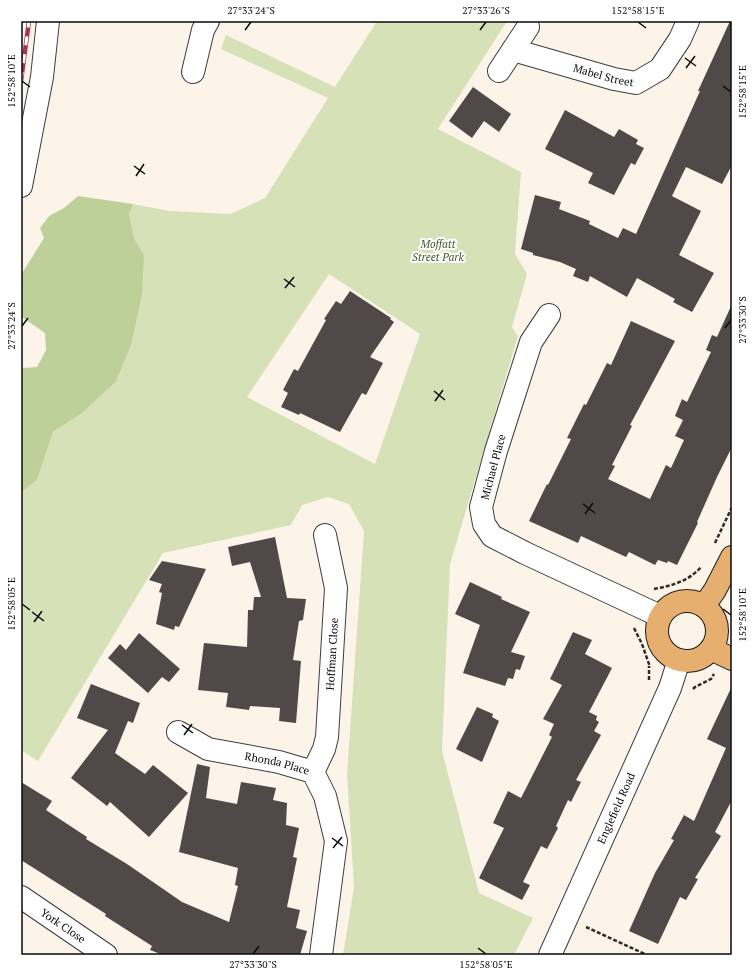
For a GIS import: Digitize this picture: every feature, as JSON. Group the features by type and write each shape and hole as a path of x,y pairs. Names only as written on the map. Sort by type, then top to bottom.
{"main road":[{"path":"704,606 715,590 732,557"},
{"path":"680,601 691,601 704,606 710,611 715,619 717,627 717,636 712,649 700,658 690,661 679,660 670,656 659,643 657,626 660,616 670,606 680,601"},
{"path":"712,649 732,659"}],"street":[{"path":"21,186 42,77 48,21"},
{"path":"193,72 203,30 208,21"},
{"name":"Mabel Street","path":"513,50 636,84 660,69 680,39 688,21"},
{"path":"499,71 528,27"},
{"name":"Michael Place","path":"549,315 531,342 496,451 481,507 484,524 492,536 660,616"},
{"name":"Hoffman Close","path":"313,772 324,749 327,737 336,588 325,535"},
{"name":"Englefield Road","path":"550,955 670,688 679,660"},
{"name":"Rhonda Place","path":"178,732 208,749 279,762 313,772 325,796 336,841 321,955"},
{"name":"York Close","path":"21,897 106,955"}],"path":[{"path":"566,918 647,955"}],"green space":[{"name":"Moffatt Street Park","path":"377,21 507,21 438,129 521,172 515,254 527,274 512,327 518,336 450,564 442,751 479,893 533,918 514,955 343,955 354,887 347,774 364,531 349,504 328,497 302,505 291,525 163,553 38,761 21,750 21,492 37,480 53,432 81,414 144,255 134,238 129,213 133,204 170,211 231,214 265,198 328,98 221,49 226,35 335,87","holes":["329,274 420,334 375,464 247,397"]},
{"path":"78,196 133,204 129,213 134,238 144,255 142,294 131,345 116,381 81,414 53,432 37,480 21,492 21,368 37,367 46,350 45,333 22,317 21,275 44,238 40,228 49,216 64,208"}],"building":[{"path":"730,21 732,21 732,165 722,184 686,167 672,196 701,211 679,255 714,273 692,312 673,302 675,299 637,278 627,297 590,276 588,282 573,276 576,269 560,262 533,255 533,253 521,249 535,195 561,202 559,209 590,221 589,224 618,238 623,228 636,234"},
{"path":"473,87 511,114 499,132 484,121 472,138 449,121"},
{"path":"565,110 614,137 619,129 638,140 636,144 644,148 635,165 631,163 614,195 588,183 593,173 545,149"},
{"path":"350,291 391,318 390,319 394,322 370,357 383,363 366,395 362,393 340,432 300,413 299,415 281,407 288,393 283,390 294,369 298,371 326,320 324,319 336,301 341,304"},
{"path":"732,304 732,447 717,477 697,522 698,523 677,565 668,561 667,563 658,560 655,565 629,552 626,557 581,536 578,543 529,521 571,439 567,438 584,404 586,405 607,363 611,365 631,321 675,341 630,425 632,426 612,465 615,466 608,479 650,499 666,465 671,468 684,440 675,436 683,420 675,416 682,399 687,402 711,352 706,350 712,335 717,337"},
{"path":"275,537 287,598 306,599 303,620 299,621 293,660 301,661 296,723 279,721 280,708 250,706 249,710 226,707 228,693 198,690 204,643 247,647 248,610 253,610 254,597 261,597 250,562 232,566 228,547"},
{"path":"162,561 206,569 179,627 175,626 174,630 156,624 162,593 159,592 162,584 149,580"},
{"path":"470,582 502,597 501,599 530,612 511,652 525,656 520,670 516,669 513,679 508,678 505,686 463,673 480,625 455,614"},
{"path":"573,632 592,640 585,654 612,668 589,712 597,716 596,720 599,722 594,731 601,735 576,780 581,782 571,802 568,800 556,826 558,828 547,849 541,846 523,882 530,885 522,900 479,878 504,828 493,823 508,791 521,798 552,737 549,735 554,724 543,719 562,685 550,679"},
{"path":"139,633 180,669 169,682 162,677 148,693 108,658 120,644 126,650"},
{"path":"91,684 140,703 133,723 128,721 115,753 145,774 153,765 188,793 149,837 110,802 107,806 71,778 108,730 77,718"},
{"path":"732,686 732,800 715,832 721,836 695,878 698,879 686,900 680,897 658,944 629,931 655,873 674,840 671,839 684,815 694,821 726,748 707,739"},
{"path":"477,707 493,714 492,717 499,721 482,762 456,749"},
{"path":"197,764 210,767 206,798 237,804 241,782 276,788 273,800 287,803 286,825 299,828 293,857 297,858 287,907 300,910 296,928 307,931 300,955 163,955 150,950 152,946 105,916 106,914 21,860 21,782 52,801 46,810 87,837 86,839 127,864 182,902 229,922 238,886 235,885 238,868 179,852"}],"railway":[{"path":"21,81 29,21"}]}
